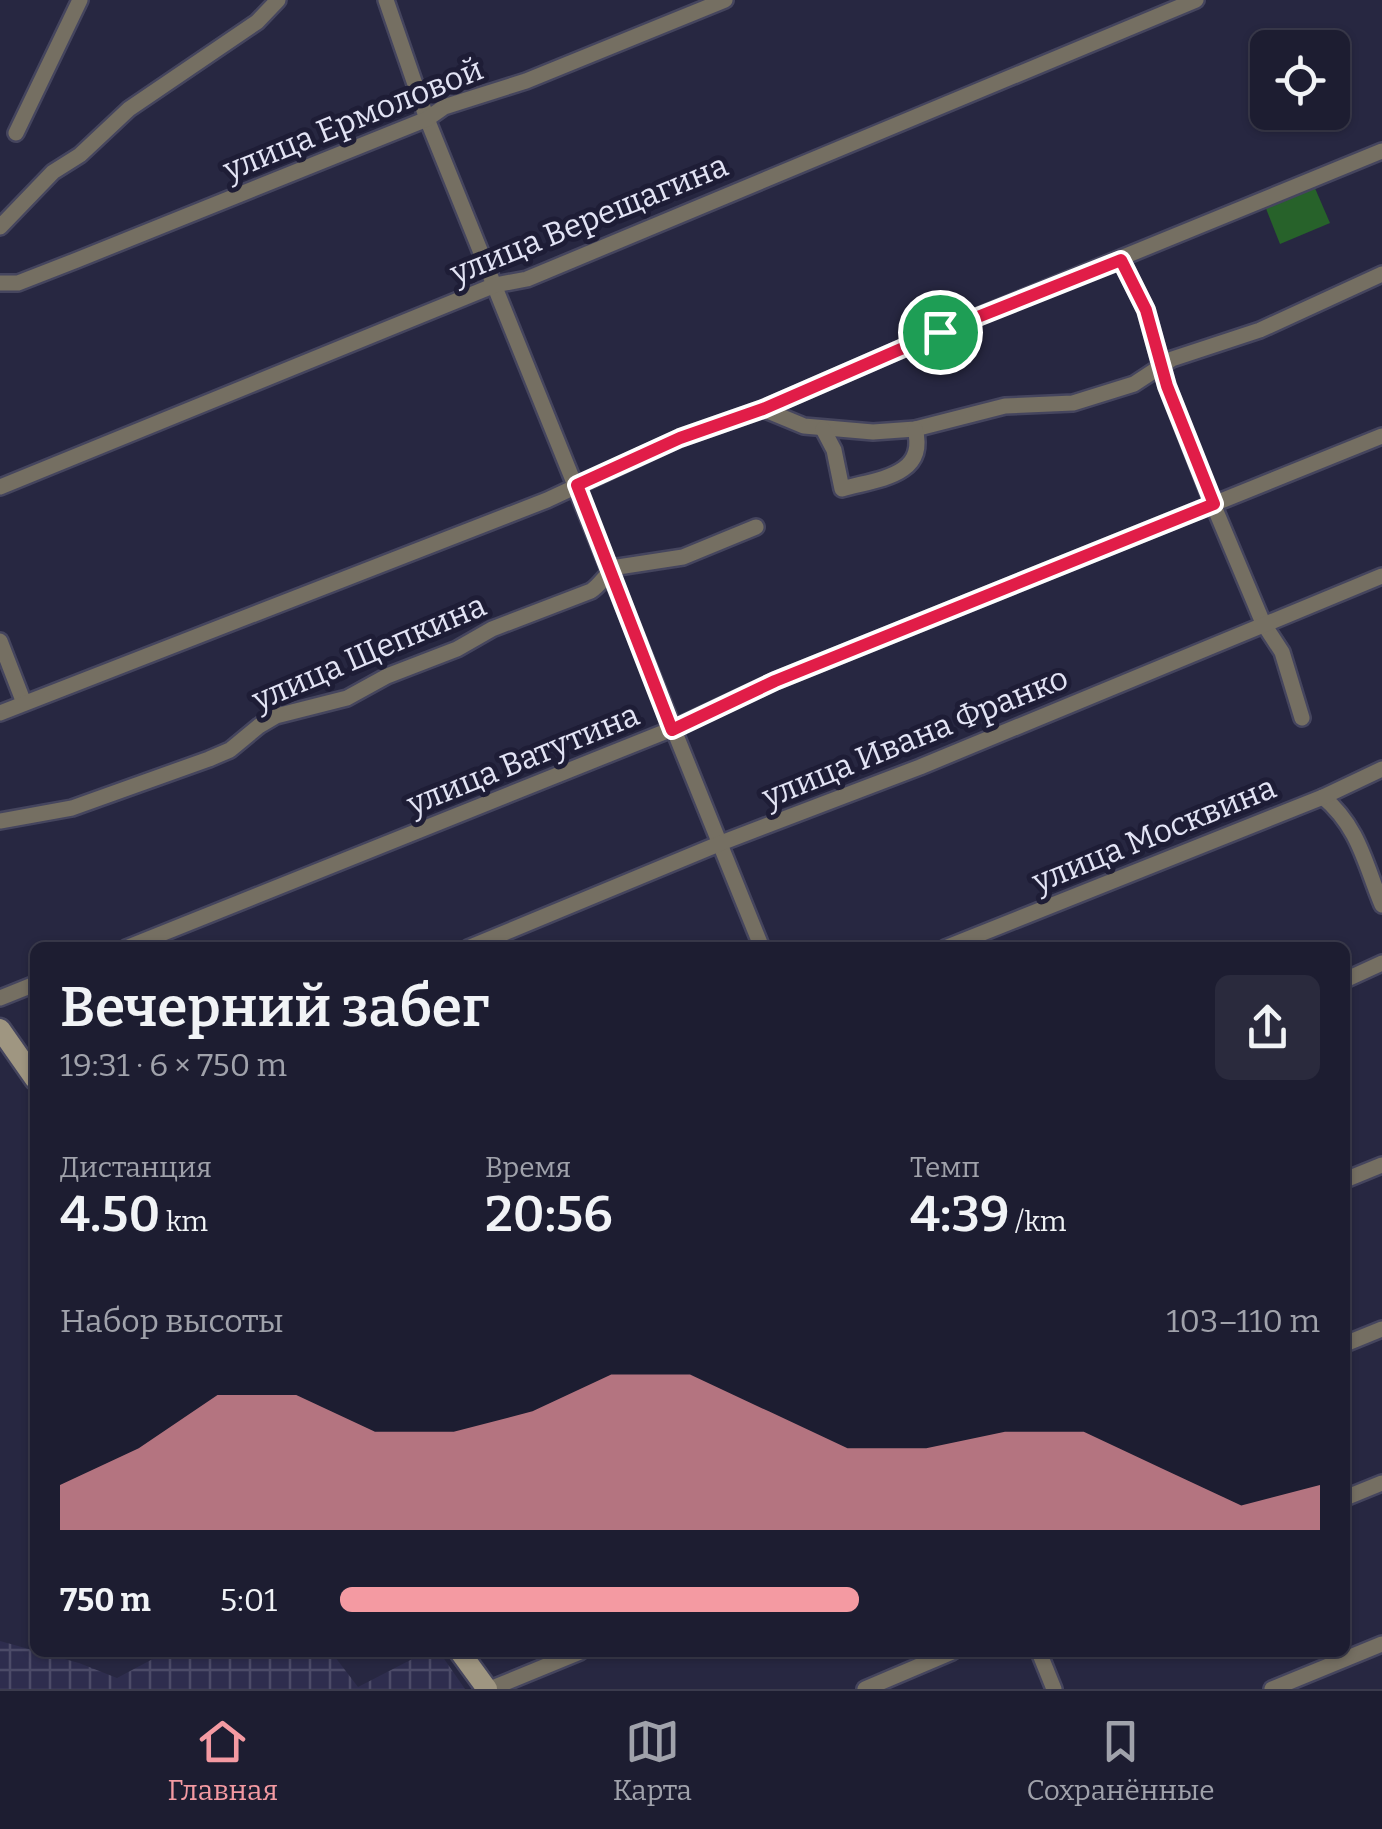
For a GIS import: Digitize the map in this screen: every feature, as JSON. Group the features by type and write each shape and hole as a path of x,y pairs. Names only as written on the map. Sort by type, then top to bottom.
{"main road":[{"path":"0,1029 30,1072"},
{"path":"464,1657 489,1689"}],"street":[{"path":"16,133 80,0"},
{"path":"0,227 53,172 80,155 129,108 257,22 278,0"},
{"path":"386,0 427,118 760,942"},
{"name":"улица Ермоловой","path":"0,283 18,283 62,266 427,118 444,107 526,81 725,0"},
{"name":"улица Верещагина","path":"0,486 495,285 526,279 1196,0"},
{"path":"0,713 546,500 680,438 763,409 1382,151"},
{"path":"1121,260 1146,310 1161,367 1214,504 1264,623 1282,652 1302,718"},
{"path":"763,409 823,430 874,432 916,429 1004,406 1072,403 1134,384 1172,359 1260,330 1382,274"},
{"path":"823,430 834,450 842,489 905,470 916,459 920,444 916,429"},
{"name":"улица Ватутина","path":"141,942 672,730 775,681 1382,436"},
{"name":"улица Щепкина","path":"0,821 72,808 210,759 230,750 276,716 347,698 492,629 590,591 609,571 683,556 756,527"},
{"name":"улица Ивана Франко","path":"505,940 721,842 920,767 1382,576"},
{"path":"0,641 24,703"},
{"name":"улица Москвина","path":"960,942 1382,769"},
{"path":"1323,796 1342,812 1356,834 1382,906"},
{"path":"1350,978 1382,963"},
{"path":"0,998 30,986"},
{"path":"1350,1178 1382,1165"},
{"path":"1350,1342 1382,1329"},
{"path":"1350,1496 1382,1483"},
{"path":"1272,1689 1382,1644"},
{"path":"489,1689 568,1657"},
{"path":"865,1689 940,1657"},
{"path":"1041,1657 1054,1689"}],"shaded area":[{"path":"0,1641 30,1649 30,1657 57,1657 117,1678 156,1657 335,1657 358,1687 416,1657 443,1657 465,1689 0,1689"}],"green space":[{"path":"1314,186 1330,223 1280,244 1265,206"}],"route":[{"path":"1121,260 1146,310 1167,386 1214,504 775,681 672,730 577,485 680,438 763,409 940,332 1121,260"}]}
